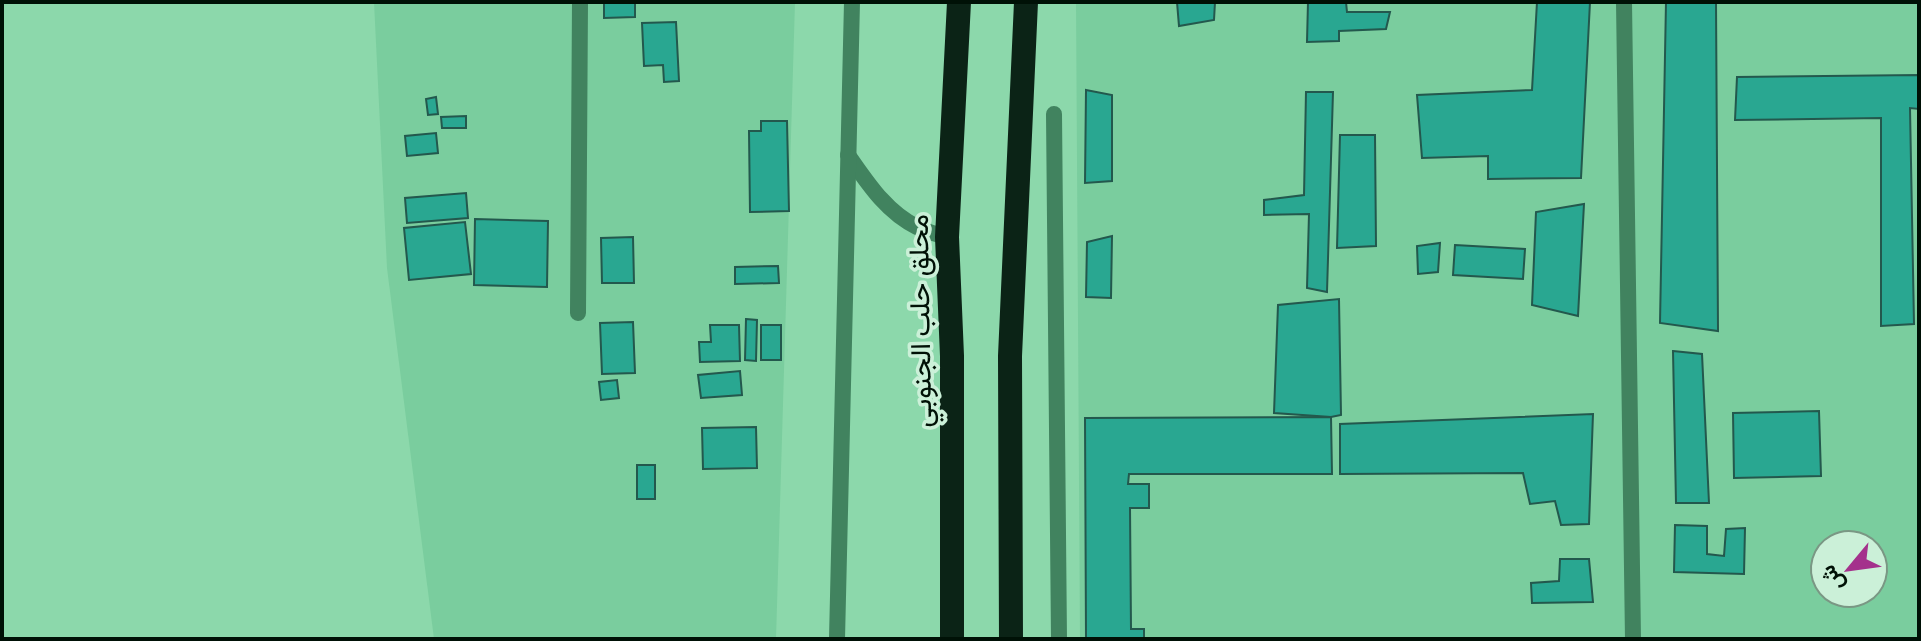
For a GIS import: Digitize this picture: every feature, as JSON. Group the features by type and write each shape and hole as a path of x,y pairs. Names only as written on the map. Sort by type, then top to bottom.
{"highway":[{"name":"محلق حلب الجنوبي","path":"952,639 952,356 947,237 959,2"},
{"path":"1011,639 1010,356 1026,2"}],"street":[{"path":"578,313 580,2"},
{"path":"837,639 852,2"},
{"path":"1624,2 1633,639"},
{"path":"1054,114 1059,639"},
{"path":"848,155 891,210 917,228 947,237"}],"shaded area":[{"path":"374,2 795,2 776,639 434,639 387,268"},
{"path":"1076,2 1919,2 1919,639 1080,639"}],"building":[{"path":"604,2 635,2 635,17 604,18"},
{"path":"1177,2 1215,2 1214,20 1179,26"},
{"path":"1308,2 1346,2 1347,12 1390,12 1386,29 1339,31 1339,41 1307,42"},
{"path":"1537,2 1590,2 1581,178 1488,179 1488,156 1422,158 1417,95 1532,90"},
{"path":"1666,2 1716,2 1718,331 1660,323"},
{"path":"676,22 679,81 664,82 663,65 644,66 642,23"},
{"path":"1919,75 1919,109 1910,108 1914,324 1881,326 1881,118 1735,120 1737,77"},
{"path":"1086,90 1112,95 1112,181 1085,183"},
{"path":"1306,92 1333,92 1327,292 1307,288 1309,214 1264,215 1264,200 1304,195"},
{"path":"436,97 438,114 428,115 426,99"},
{"path":"466,116 466,128 442,128 441,117"},
{"path":"761,121 787,121 789,211 750,212 749,131 761,131"},
{"path":"436,133 438,153 407,156 405,136"},
{"path":"1340,135 1375,135 1376,246 1337,248"},
{"path":"466,193 468,218 407,223 405,198"},
{"path":"1584,204 1578,316 1532,305 1536,212"},
{"path":"475,219 548,221 547,287 474,285"},
{"path":"465,222 471,274 409,280 404,228"},
{"path":"1112,236 1111,298 1086,297 1087,242"},
{"path":"633,237 634,283 602,283 601,238"},
{"path":"1440,243 1438,272 1418,274 1417,246"},
{"path":"1455,245 1525,249 1523,279 1453,275"},
{"path":"778,266 779,283 735,284 735,267"},
{"path":"1339,299 1341,415 1274,413 1278,305"},
{"path":"746,319 757,320 756,361 745,360"},
{"path":"633,322 635,373 602,374 600,323"},
{"path":"710,325 739,325 740,361 700,362 699,342 711,342"},
{"path":"761,325 781,325 781,360 761,360"},
{"path":"1673,351 1702,354 1709,503 1676,503"},
{"path":"740,371 742,395 701,398 698,375"},
{"path":"617,380 619,398 601,400 599,382"},
{"path":"1819,411 1821,476 1734,478 1733,413"},
{"path":"1593,414 1589,524 1561,525 1555,501 1530,504 1523,473 1340,474 1340,424"},
{"path":"1331,417 1332,474 1129,474 1128,484 1149,484 1149,508 1130,508 1131,629 1144,629 1144,639 1086,639 1085,418"},
{"path":"756,427 757,468 703,469 702,428"},
{"path":"637,465 655,465 655,499 637,499"},
{"path":"1675,525 1707,526 1707,554 1724,556 1726,529 1745,528 1744,574 1674,572"},
{"path":"1560,559 1589,559 1593,602 1532,603 1531,583 1559,581"}]}
